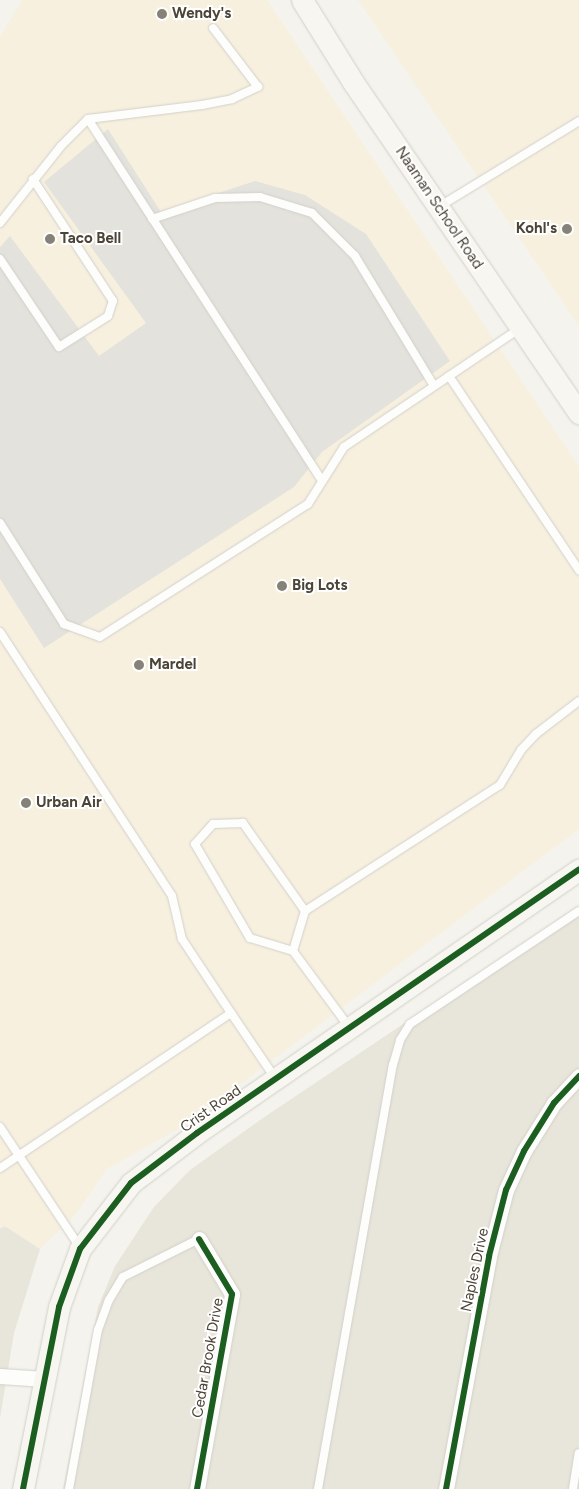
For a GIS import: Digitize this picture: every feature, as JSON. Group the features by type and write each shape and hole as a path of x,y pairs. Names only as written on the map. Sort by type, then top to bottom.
{"street":[{"name":"Naaman School Road","path":"303,0 353,82 579,413"},
{"name":"Crist Road","path":"23,1489 59,1306 80,1249 131,1183 197,1133 579,870"},
{"name":"Naples Drive","path":"446,1489 488,1256 506,1190 524,1151 554,1103 579,1076"},
{"name":"Cedar Brook Drive","path":"197,1489 232,1294 199,1239"},
{"path":"0,1376 45,1379"}],"lane":[{"path":"0,223 61,146 88,120 202,105 232,99 258,87 213,28"},
{"path":"88,120 322,481"},
{"path":"438,207 579,120"},
{"path":"0,259 59,347 108,316 113,301 33,179"},
{"path":"152,219 215,198 260,197 312,213 356,256 434,386"},
{"path":"0,523 64,624 100,637 308,504 344,447 520,328"},
{"path":"449,376 579,570"},
{"path":"0,632 172,896 182,940 276,1080"},
{"path":"293,951 305,911 500,785 522,750 536,734 579,700"},
{"path":"305,911 243,823 213,824 195,844 250,938 293,951 350,1029"},
{"path":"318,1489 392,1065 400,1040 410,1024 579,911"},
{"path":"0,1168 231,1013"},
{"path":"0,1127 20,1154 80,1249"},
{"path":"69,1489 98,1330 109,1300 124,1277 199,1239"},
{"path":"573,1489 579,1453"}],"shaded area":[{"path":"22,0 267,0 579,467 579,829 189,1123 107,1169 75,1215 40,1249 6,1226 0,1228 0,37"},
{"path":"358,0 579,0 579,326"},
{"path":"108,129 161,212 255,181 305,195 366,234 450,361 322,452 294,487 44,648 0,579 0,247 10,236 99,356 146,323 44,182"},
{"path":"579,906 579,1489 63,1489 98,1307 115,1266 154,1207 190,1170 263,1118"},
{"path":"5,1226 40,1249 14,1333 0,1418 0,1228"}],"cycle path":[{"path":"23,1489 59,1307 80,1249 131,1183 197,1133 579,869"},
{"path":"446,1489 489,1256 506,1190 524,1151 554,1103 579,1076"},
{"path":"197,1489 232,1294 199,1239"}],"place":[{"name":"Wendy's","path":"162,14"},
{"name":"Kohl's","path":"567,229"},
{"name":"Taco Bell","path":"50,239"},
{"name":"Big Lots","path":"282,586"},
{"name":"Mardel","path":"139,665"},
{"name":"Urban Air","path":"26,803"}]}
